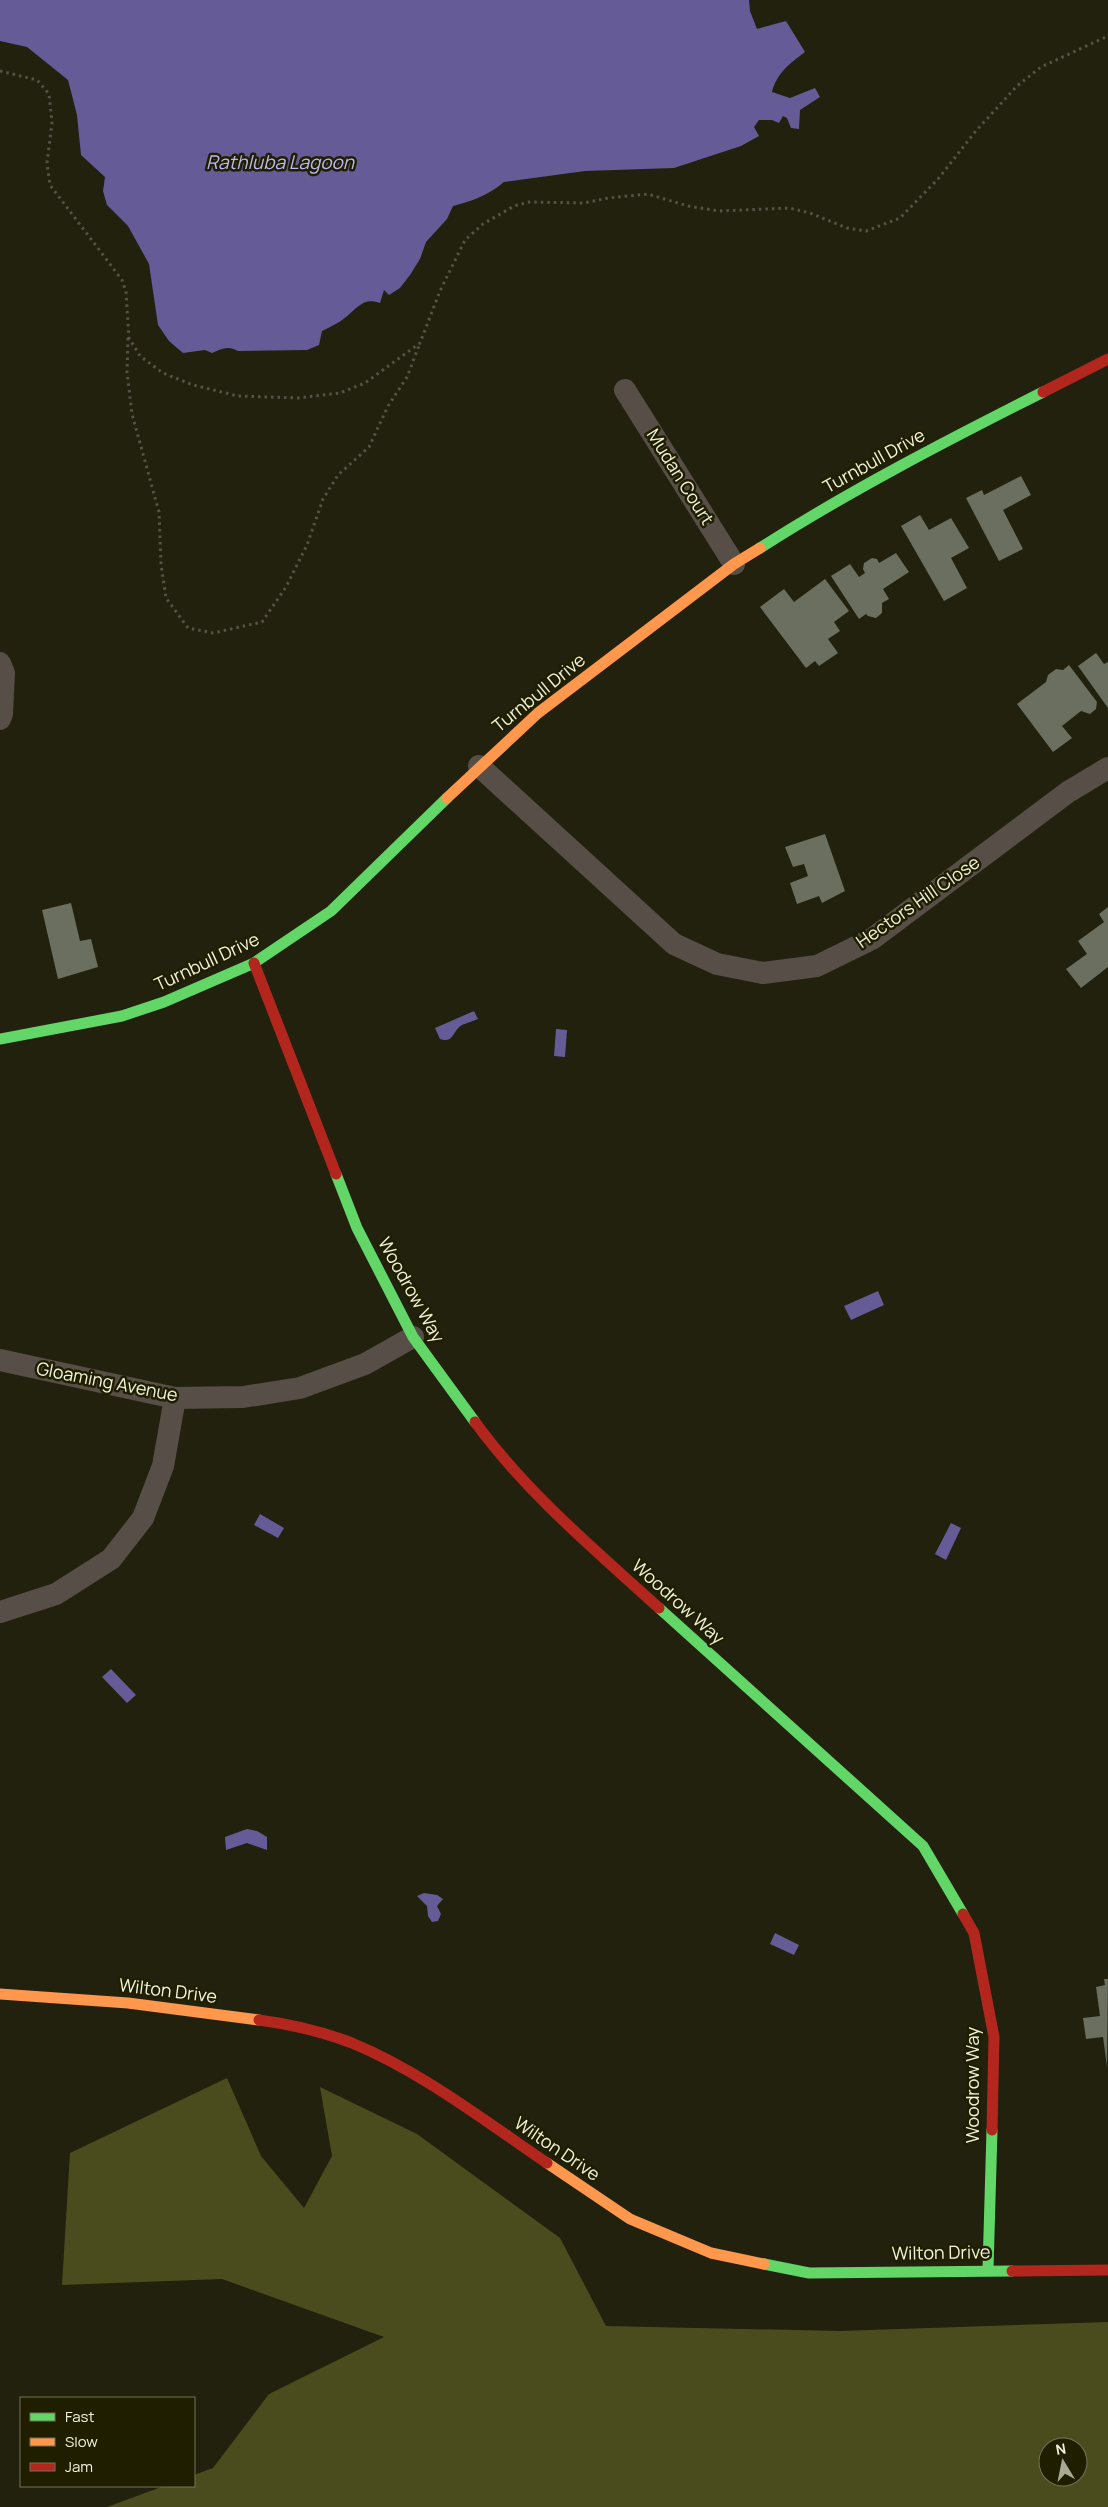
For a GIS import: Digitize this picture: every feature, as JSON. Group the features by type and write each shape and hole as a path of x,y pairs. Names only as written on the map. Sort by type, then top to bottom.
{"street":[{"name":"Turnbull Drive","path":"0,1039 122,1016 164,1002 254,963 331,911 478,766 538,712 734,564 818,511 909,461 1108,359"},
{"name":"Mudan Court","path":"625,390 734,564"},
{"path":"0,663 4,672 2,714 0,719"},
{"name":"Hectors Hill Close","path":"478,766 674,944 717,964 763,972 817,966 872,939 1068,792 1108,768"},
{"name":"Woodrow Way","path":"254,963 358,1228 413,1337 490,1443 572,1530 923,1846 974,1934 994,2037 988,2270"},
{"name":"Gloaming Avenue","path":"0,1360 175,1398 243,1397 300,1388 365,1364 413,1337"},
{"path":"0,1612 56,1594 110,1559 143,1518 164,1466 175,1398"},
{"name":"Wilton Drive","path":"0,1994 128,2003 278,2022 351,2043 426,2081 630,2219 711,2253 809,2273 1108,2270"}],"path":[{"path":"0,72 37,80 49,94 52,111 47,163 50,185 122,280 126,292 128,372 132,414 159,512 161,564 166,598 188,628 213,633 262,622 286,586 307,545 323,499 338,475 369,447 388,406 407,377 440,291 465,240 483,224 514,206 529,202 584,203 608,198 648,194 688,206 718,211 789,208 810,213 847,228 866,231 900,218 938,179 975,132 1017,86 1041,67 1108,36"},
{"path":"128,338 140,356 163,373 193,385 223,393 264,399 298,398 340,393 365,383 420,343"}],"shaded area":[{"path":"227,2078 261,2156 304,2208 332,2156 320,2087 417,2134 560,2238 606,2326 840,2331 1108,2322 1108,2507 107,2507 161,2487 195,2487 195,2475 213,2468 269,2394 384,2337 222,2279 62,2285 70,2153"}],"water":[{"name":"Rathluba Lagoon","path":"0,0 749,0 750,11 757,29 786,21 805,52 780,74 772,92 790,98 815,88 820,97 800,110 799,129 791,128 787,118 783,116 779,123 772,120 759,120 754,127 759,136 741,146 674,168 585,171 504,182 480,197 453,206 447,219 426,242 420,259 400,288 389,295 384,290 380,303 370,301 362,304 340,321 322,331 319,345 307,350 238,351 228,348 212,353 205,350 183,353 169,341 158,325 149,264 128,226 107,205 103,191 105,177 81,155 77,115 68,80 27,47 0,41"},
{"path":"474,1011 478,1019 462,1025 448,1040 440,1039 435,1028"},
{"path":"556,1029 567,1030 565,1057 554,1056"},
{"path":"878,1291 884,1305 851,1320 844,1306"},
{"path":"260,1514 284,1528 278,1538 254,1525"},
{"path":"951,1523 961,1528 946,1560 935,1554"},
{"path":"111,1669 136,1695 127,1703 102,1677"},
{"path":"247,1829 257,1831 267,1837 267,1850 247,1843 226,1850 225,1837"},
{"path":"424,1893 437,1895 443,1899 437,1906 441,1914 438,1921 432,1922 428,1916 427,1906 417,1896"},
{"path":"775,1933 799,1945 794,1955 770,1944"}],"building":[{"path":"1021,476 1031,495 1003,510 1023,549 999,561 966,498 982,490 984,495"},
{"path":"920,515 929,530 951,518 969,548 951,558 967,588 944,601 901,526"},
{"path":"896,553 909,572 883,589 889,599 882,603 882,613 876,618 866,614 859,619 831,576 850,564 859,577 865,573 863,569 864,563 872,558 877,559 879,563"},
{"path":"825,579 849,611 834,622 840,631 828,639 838,653 819,666 815,661 806,668 760,607 784,589 794,602"},
{"path":"1096,653 1104,664 1108,662 1108,708 1078,666"},
{"path":"1069,665 1097,702 1096,709 1090,714 1081,711 1062,726 1072,738 1053,752 1017,704 1046,682 1048,675 1056,669 1063,670"},
{"path":"825,834 845,891 822,903 819,896 797,904 790,883 808,876 804,864 793,867 785,847"},
{"path":"71,903 80,941 91,939 98,967 58,979 42,910"},
{"path":"1108,907 1108,967 1081,988 1066,969 1087,954 1078,941 1104,922 1099,914"},
{"path":"1104,1979 1108,1979 1107,2067 1103,2037 1086,2039 1083,2018 1100,2016 1096,1987 1105,1985"}],"traffic: fast":[{"path":"760,548 864,486 1043,392"},
{"path":"0,1039 122,1016 164,1002 254,963 331,911 447,798"},
{"path":"336,1174 357,1228 413,1337 475,1422"},
{"path":"659,1608 923,1846 963,1914"},
{"path":"988,2269 992,2130"},
{"path":"764,2264 809,2273 1012,2271"}],"traffic: slow":[{"path":"447,798 538,713 734,564 760,548"},
{"path":"0,1994 128,2003 259,2020"},
{"path":"547,2163 630,2219 711,2253 764,2264"}],"traffic: jam":[{"path":"1043,392 1108,359"},
{"path":"254,963 336,1174"},
{"path":"475,1422 516,1472 562,1520 659,1608"},
{"path":"963,1914 974,1933 994,2037 992,2130"},
{"path":"259,2020 329,2035 378,2055 452,2098 547,2163"},
{"path":"1012,2271 1108,2270"}]}
